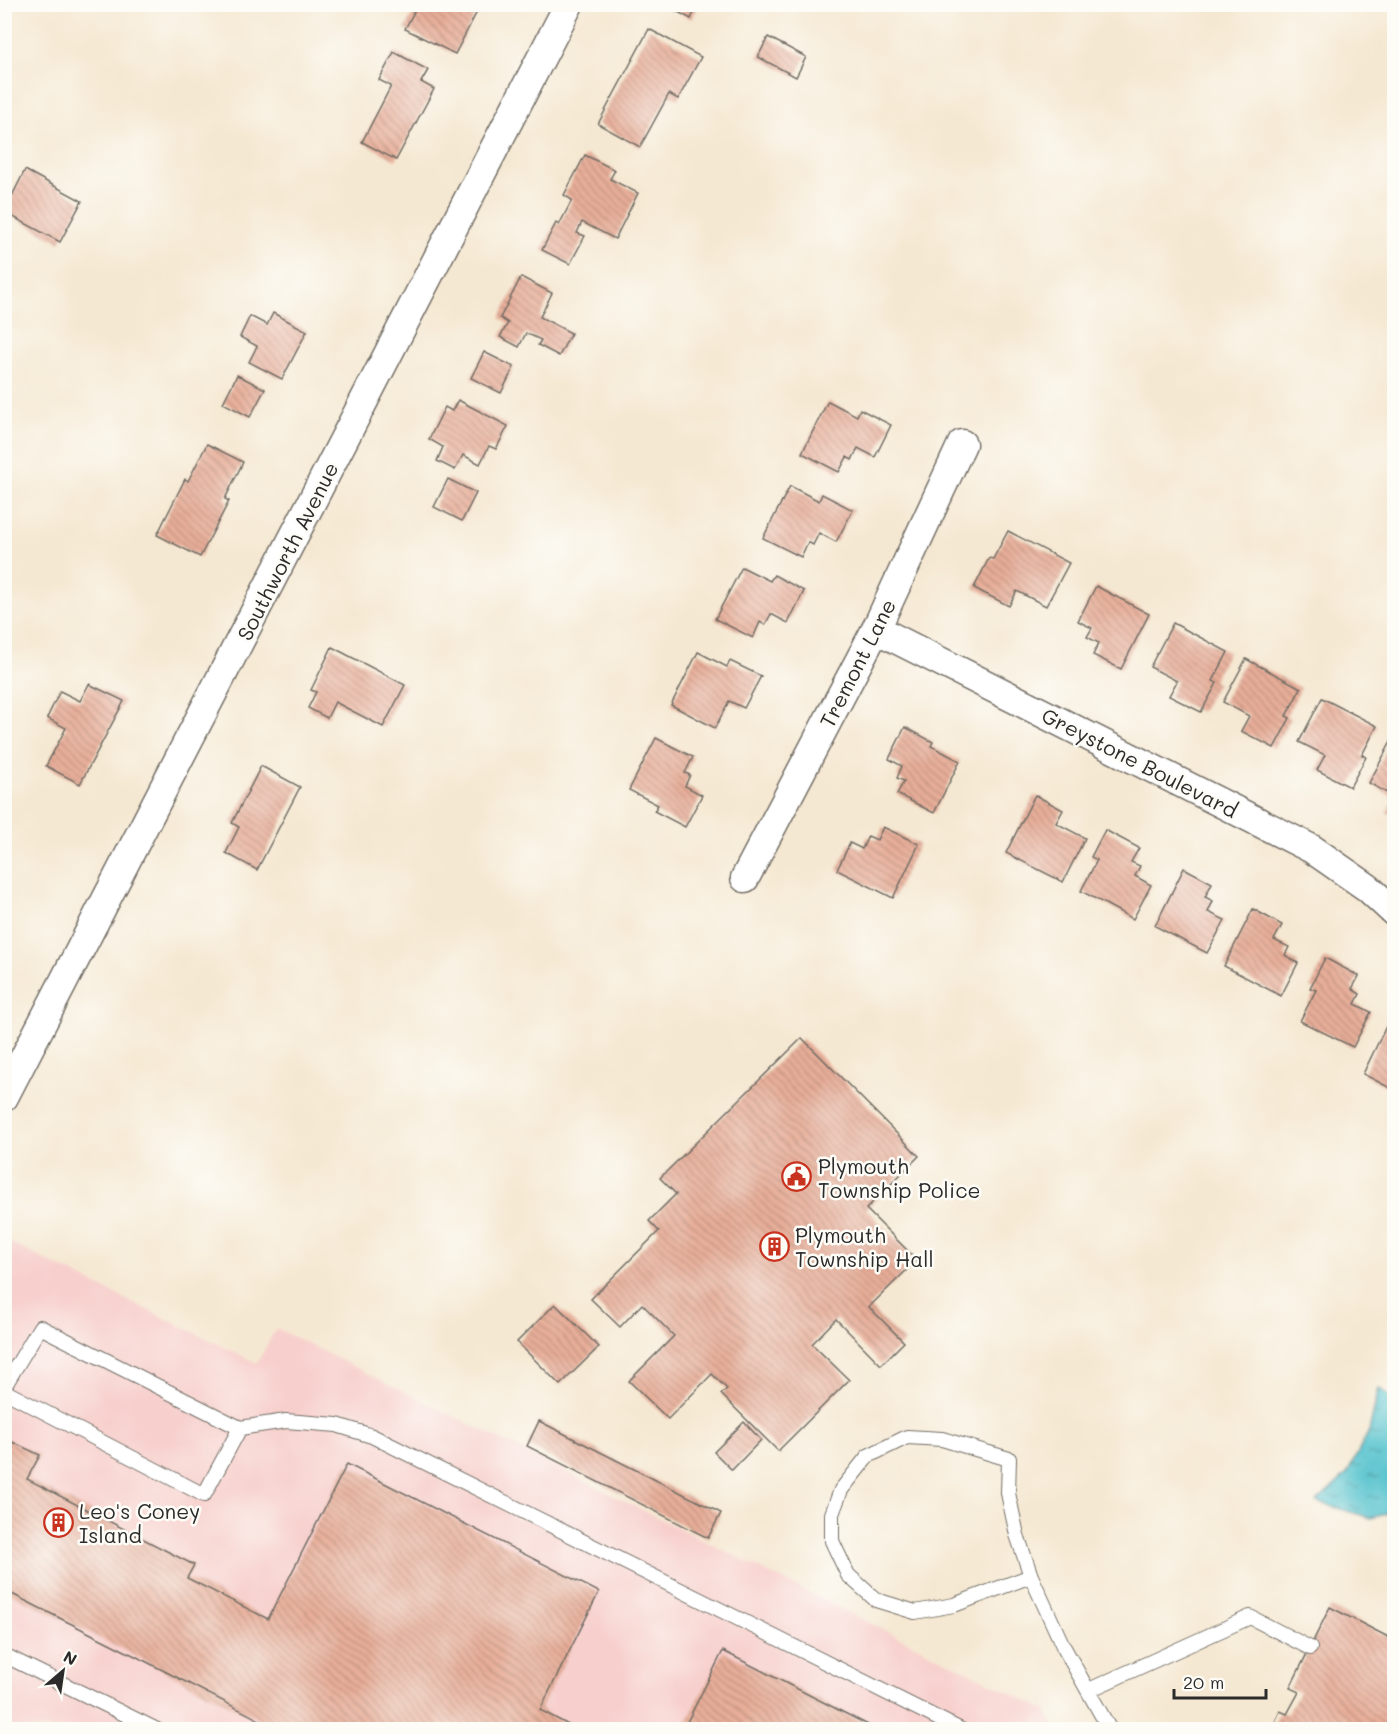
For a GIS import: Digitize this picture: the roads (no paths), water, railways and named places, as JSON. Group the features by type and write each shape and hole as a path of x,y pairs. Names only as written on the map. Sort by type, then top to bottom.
{"street":[{"name":"Southworth Avenue","path":"4,1097 569,4"},
{"name":"Tremont Lane","path":"745,878 876,629 962,444"},
{"name":"Greystone Boulevard","path":"876,629 1312,849 1368,888 1395,912"}],"lane":[{"path":"240,1428 204,1495 4,1389 40,1328 240,1428 286,1421 337,1425 372,1436 961,1730"},
{"path":"1031,1576 954,1605 915,1612 876,1600 848,1575 832,1541 832,1514 841,1490 868,1456 907,1437 942,1439 1010,1459 1008,1493 1017,1535 1031,1576 1063,1646 1110,1730"},
{"path":"1089,1689 1250,1617 1310,1648"},
{"path":"4,1655 157,1730"}],"water":[{"path":"1379,1388 1394,1400 1394,1512 1371,1518 1317,1502 1347,1474 1369,1431"}],"place":[{"name":"Plymouth Township Police","path":"797,1177"},
{"name":"Plymouth Township Hall","path":"774,1246"},
{"name":"Leo's Coney Island","path":"58,1522"}]}
